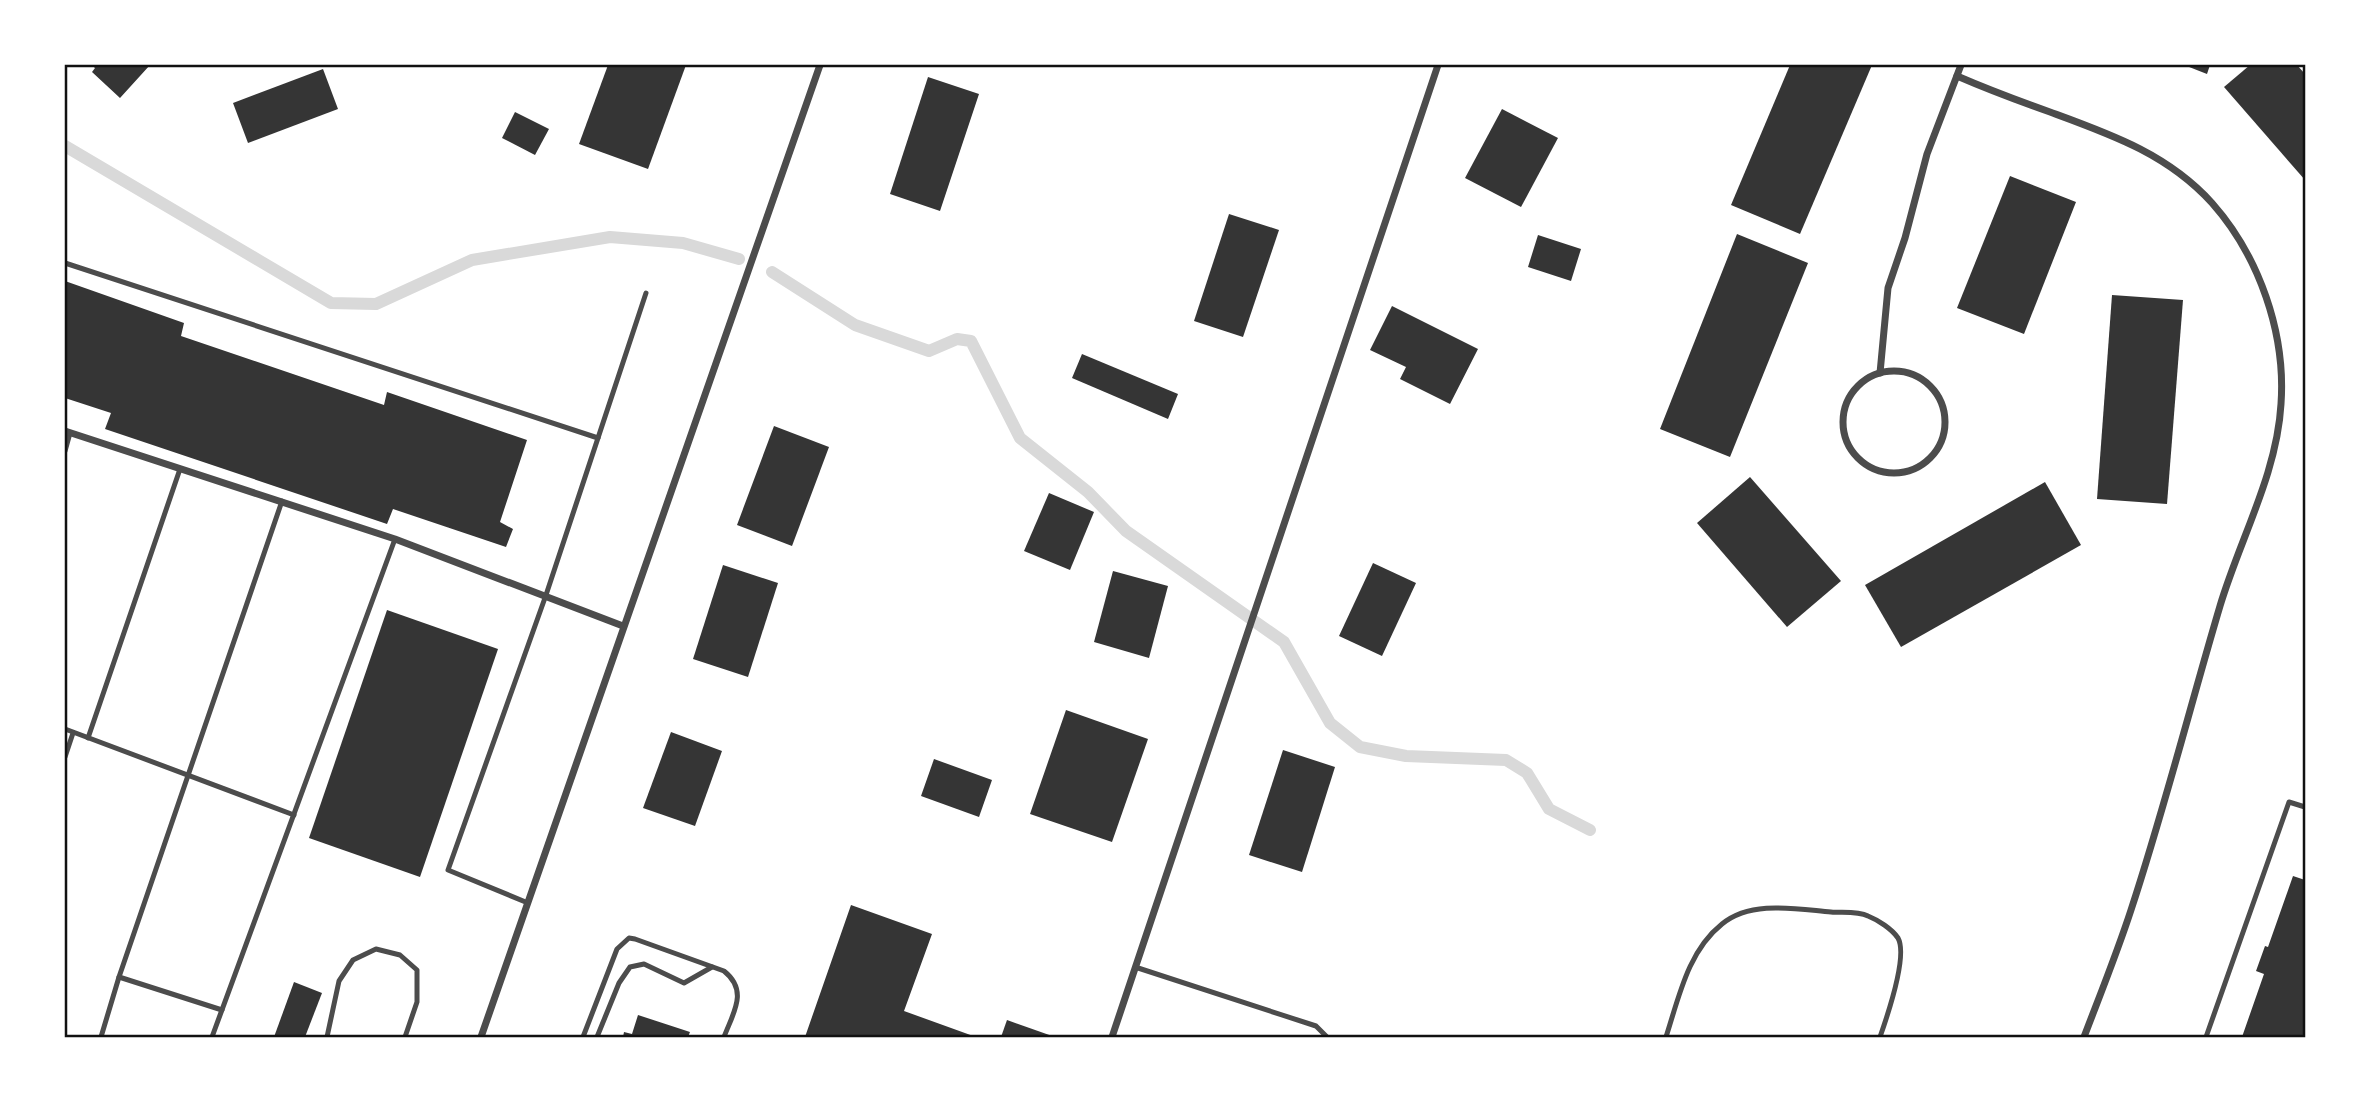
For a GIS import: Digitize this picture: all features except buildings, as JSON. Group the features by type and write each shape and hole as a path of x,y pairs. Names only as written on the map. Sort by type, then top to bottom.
{"street":[{"path":"481,1037 821,65"},
{"path":"1112,1037 1438,65"},
{"path":"1880,373 1888,288 1905,238 1927,154 1961,65"},
{"path":"1957,76 2112,134 2142,148 2171,167 2212,202 2244,248 2262,285 2275,328 2282,402 2276,443 2221,602 2131,910 2084,1037"},
{"path":"1896,371 1913,374 1928,383 1939,396 1945,412 1946,429 1931,459 1917,469 1884,473 1868,467 1846,441 1843,424 1845,408 1852,392 1864,380 1880,373 1896,371"},
{"path":"68,432 395,539 623,626"}],"lane":[{"path":"65,263 598,438"},
{"path":"528,902 448,870 545,596 646,293"},
{"path":"65,452 68,432"},
{"path":"88,738 180,469"},
{"path":"101,1037 119,977 282,501"},
{"path":"212,1037 395,539"},
{"path":"65,729 293,815"},
{"path":"65,757 73,733"},
{"path":"2206,1037 2289,802 2305,807"},
{"path":"1666,1037 1686,974 1701,945 1723,922 1747,911 1779,907 1866,915 1889,928 1898,939 1901,951 1893,998 1880,1037"},
{"path":"583,1037 617,949 629,939 724,971 737,986 739,996 724,1037"},
{"path":"327,1037 340,981 353,960 376,949 400,955 417,970 416,1002 405,1037"},
{"path":"597,1037 619,983 630,967 645,964 684,983 712,967"},
{"path":"1135,967 1316,1026 1327,1037"},
{"path":"119,977 222,1010"}],"waterway":[{"path":"65,146 331,303 376,304 472,260 610,237 683,243 739,259"},
{"path":"772,272 855,325 929,351 957,339 971,341 1020,438 1088,492 1126,531 1284,642 1330,723 1360,747 1406,756 1506,760 1527,773 1549,809 1590,830"}]}
